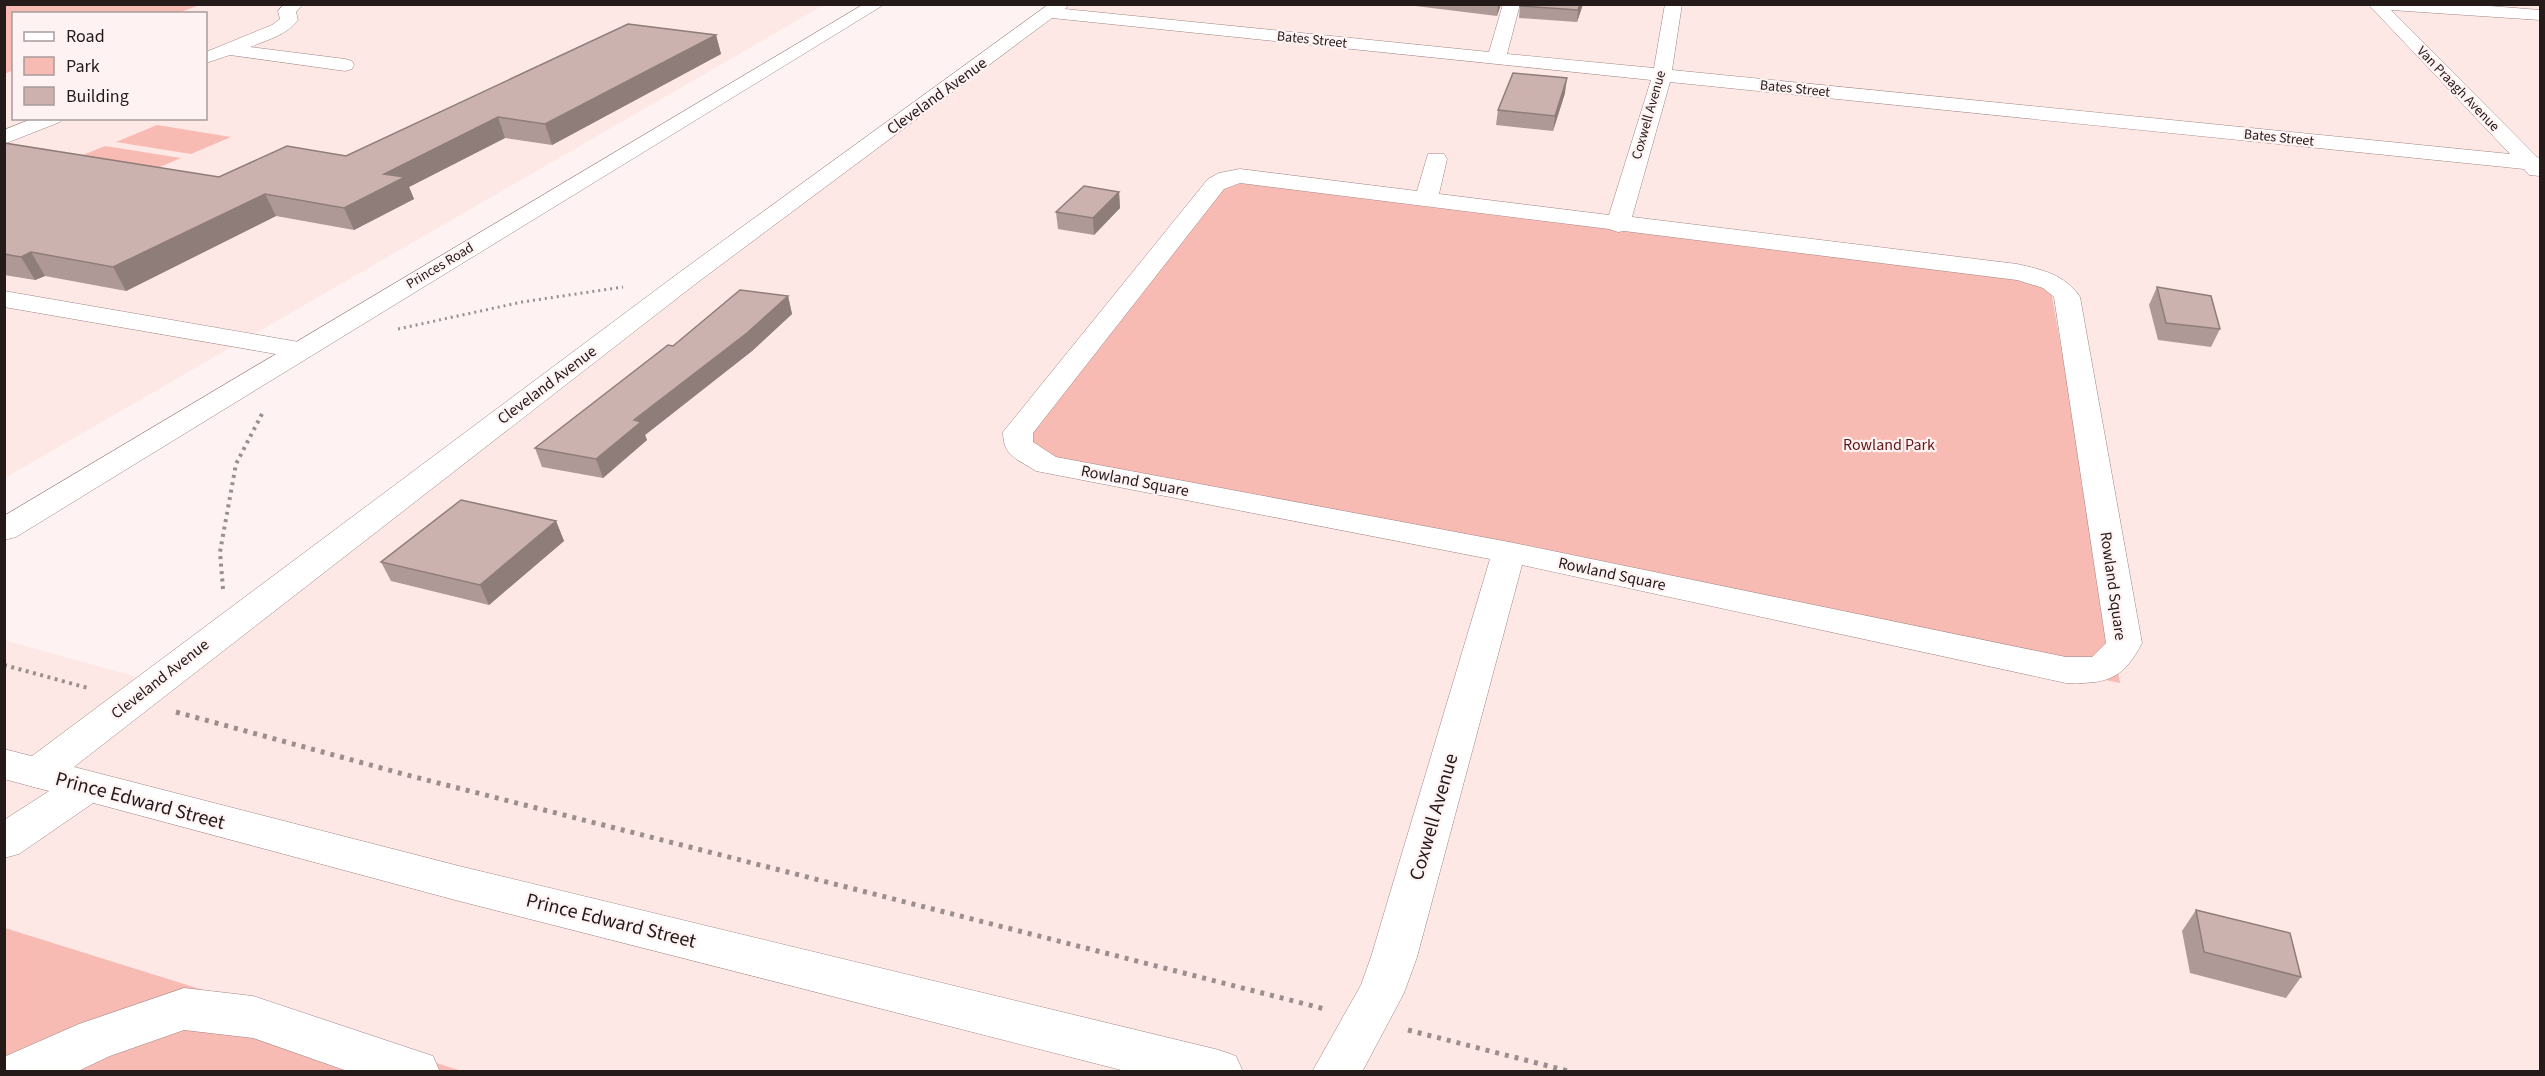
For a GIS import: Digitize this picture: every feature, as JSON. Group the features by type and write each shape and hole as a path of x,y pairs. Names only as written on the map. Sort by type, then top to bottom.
{"street":[{"path":"207,58 278,29 289,20 287,11 295,4"},
{"name":"Princes Road","path":"4,530 297,351 876,4"},
{"path":"1496,59 1512,4"},
{"name":"Coxwell Avenue","path":"1618,225 1662,76 1674,4"},
{"name":"Van Praagh Avenue","path":"2376,4 2537,167"},
{"path":"2385,4 2541,15"},
{"name":"Bates Street","path":"1055,9 1496,59 2537,167"},
{"name":"Cleveland Avenue","path":"21,769 132,700 689,278 1055,9"},
{"path":"227,49 345,65"},
{"path":"4,138 48,120"},
{"path":"1426,199 1436,159"},
{"name":"Rowland Square","path":"1234,177 1261,177 1426,199 1618,225 2017,272 2051,281 2062,288 2067,297 2124,643 2118,657 2110,666 2097,671 2066,670 1509,552 1047,464 1018,446 1018,432 1216,184 1234,177"},
{"path":"4,299 297,351"},
{"name":"Coxwell Avenue","path":"1336,1071 1381,993 1394,957 1509,552"},
{"name":"Prince Edward Street","path":"21,769 85,788 1220,1071"},
{"path":"4,842 85,788"},
{"path":"23,1071 96,1039 184,1009 253,1017 416,1071"}],"path":[{"path":"393,330 522,302 689,278"},
{"path":"227,628 220,552 236,464 297,351"},
{"path":"4,665 407,776 1572,1071"}],"shaded area":[{"path":"5,5 824,5 5,478"},
{"path":"1060,5 2540,5 2540,1071 5,1071 4,640 141,678"}],"green space":[{"path":"4,5 200,5 181,12 12,12 12,70 5,74"},
{"path":"157,125 231,137 191,154 116,142"},
{"path":"105,146 181,158 139,176 63,163"},
{"name":"Rowland Park","path":"1225,177 2049,279 2120,683 1011,451"},
{"path":"5,928 462,1071 5,1071"}],"building":[{"path":"1520,4 1580,4 1578,10 1520,6"},
{"path":"628,24 716,35 545,124 498,117 384,174 405,177 344,208 265,194 113,267 31,252 21,257 4,254 4,143 219,177 287,146 346,156"},
{"path":"1513,73 1567,78 1555,116 1498,110"},
{"path":"1084,186 1119,192 1093,218 1056,212"},
{"path":"2157,287 2211,296 2220,329 2166,323"},
{"path":"740,290 788,296 747,333 634,420 641,422 596,459 535,448 668,345 673,346"},
{"path":"461,500 556,521 480,585 381,562"},
{"path":"2196,910 2290,933 2301,977 2204,952"}]}
